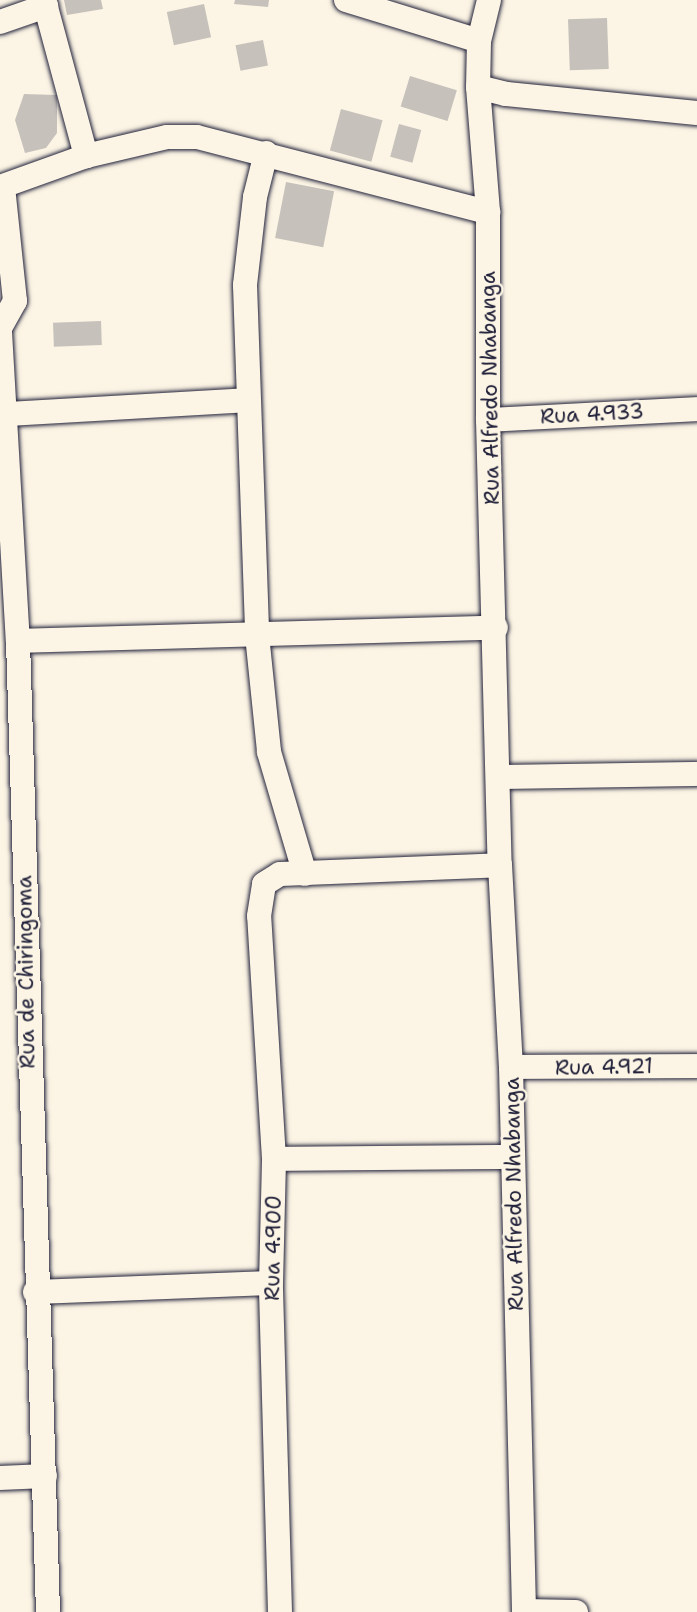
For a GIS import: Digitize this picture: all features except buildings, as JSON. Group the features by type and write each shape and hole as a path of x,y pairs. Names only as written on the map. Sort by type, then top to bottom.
{"street":[{"path":"346,0 479,41"},
{"name":"Rua Alfredo Nhabanga","path":"489,0 479,41 478,87 488,212 488,420 496,628 500,865 511,1068 524,1611"},
{"path":"0,22 45,3 86,156"},
{"path":"478,87 506,94 697,113"},
{"path":"1,187 86,156 167,137 197,137 488,212"},
{"path":"266,153 248,249 247,400 257,635 269,752 306,874 500,865"},
{"name":"Rua de Chiringoma","path":"1,187 15,301 0,330 7,414 18,641 34,1292 45,1476 48,1612"},
{"path":"7,414 247,400"},
{"name":"Rua 4.933","path":"488,420 697,409"},
{"path":"18,641 496,628"},
{"path":"498,777 697,774"},
{"name":"Rua 4.900","path":"280,1612 271,1283 274,1159 259,916 264,884 280,874 306,874"},
{"name":"Rua 4.921","path":"511,1068 697,1066"},
{"path":"274,1159 513,1157"},
{"path":"34,1292 271,1283"},
{"path":"0,1478 45,1476"},
{"path":"524,1611 576,1612"}]}
